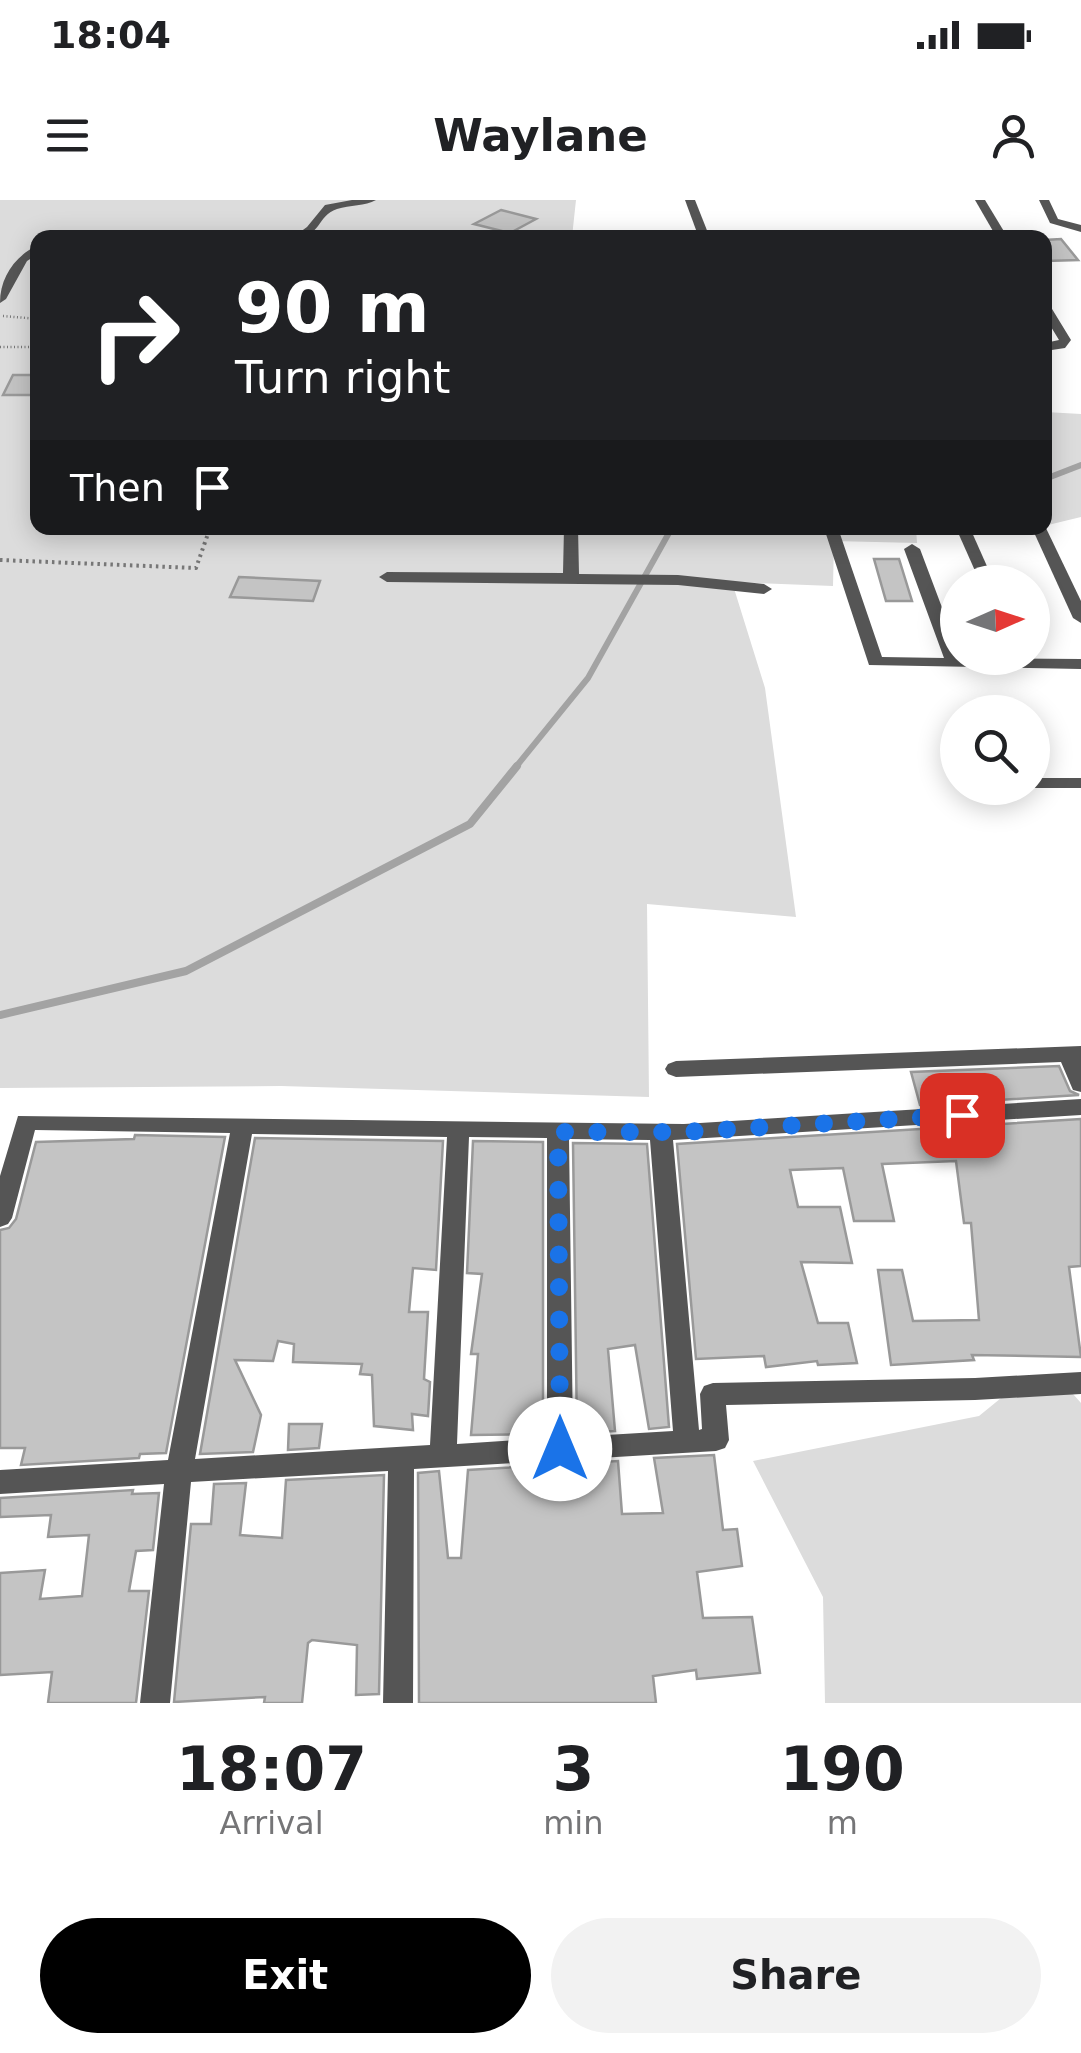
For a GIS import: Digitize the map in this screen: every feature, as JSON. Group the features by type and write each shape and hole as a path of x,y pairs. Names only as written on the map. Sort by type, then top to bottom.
{"street":[{"path":"309,230 329,206 371,200"},
{"path":"690,200 702,230"},
{"path":"980,200 997,230"},
{"path":"1044,200 1054,220 1081,229"},
{"path":"0,299 22,259 30,254"},
{"path":"1052,319 1065,340 1061,346 1052,347"},
{"path":"571,578 572,535"},
{"path":"833,535 874,662 940,662"},
{"path":"966,535 979,565"},
{"path":"1042,535 1081,618"},
{"path":"912,549 940,624"},
{"path":"386,577 678,580 764,589"},
{"path":"1050,662 1081,664"},
{"path":"1050,783 1081,783"},
{"path":"676,1069 1074,1054 1081,1084"},
{"path":"0,1218 26,1122 661,1132 1081,1108"},
{"path":"155,1703 179,1472 242,1127"},
{"path":"443,1456 458,1131"},
{"path":"558,1132 560,1449"},
{"path":"661,1132 687,1441"},
{"path":"0,1482 716,1440 713,1394 975,1390 1081,1383"},
{"path":"398,1703 401,1459"}],"path":[{"path":"0,316 30,318"},
{"path":"0,347 30,347"},
{"path":"0,560 196,568 208,535"}],"shaded area":[{"path":"0,200 576,200 573,230 30,230 30,535 916,535 917,543 834,541 833,586 732,582 765,688 796,917 647,904 649,1097 281,1086 0,1088"},
{"path":"1052,412 1081,414 1081,517 1052,524"},
{"path":"1006,1394 1073,1394 1081,1403 1081,1703 825,1703 823,1597 753,1461 979,1416"}],"building":[{"path":"501,210 536,219 516,230 474,224"},
{"path":"1061,239 1078,260 1052,261 1052,240"},
{"path":"13,375 30,375 30,395 3,395"},
{"path":"874,559 899,559 912,601 886,601"},
{"path":"239,577 320,581 313,601 230,597"},
{"path":"1059,1066 1070,1091 1079,1095 920,1105 911,1072"},
{"path":"1081,1119 1081,1266 1069,1267 1081,1357 972,1355 974,1360 891,1365 878,1270 902,1270 913,1321 979,1320 971,1223 964,1223 956,1161 882,1164 894,1221 854,1221 843,1168 790,1170 798,1207 840,1207 852,1263 801,1262 818,1323 848,1323 857,1363 818,1365 817,1361 766,1367 764,1356 696,1359 677,1144"},
{"path":"135,1135 225,1137 166,1453 21,1465 25,1448 0,1448 0,1230 9,1228 16,1219 36,1142 134,1139"},
{"path":"255,1138 443,1141 436,1270 413,1268 409,1312 428,1312 424,1379 430,1382 428,1416 412,1414 413,1430 374,1426 372,1375 360,1374 362,1364 293,1362 294,1344 278,1341 273,1361 235,1360 261,1415 253,1452 200,1454"},
{"path":"473,1141 543,1142 543,1434 471,1435 478,1354 471,1354 482,1274 467,1273"},
{"path":"573,1143 647,1144 669,1427 649,1429 635,1345 608,1349 615,1431 577,1433"},
{"path":"289,1424 322,1424 319,1448 288,1450"},
{"path":"714,1455 723,1530 737,1529 742,1566 697,1572 703,1618 752,1617 760,1673 697,1679 696,1670 653,1676 656,1703 419,1703 418,1473 439,1471 448,1558 461,1558 468,1470 618,1461 622,1514 663,1513 654,1458"},
{"path":"384,1475 379,1694 356,1695 357,1645 312,1640 308,1643 302,1703 264,1703 265,1697 174,1702 191,1524 211,1524 214,1484 246,1483 240,1535 282,1538 286,1480"},
{"path":"133,1490 132,1494 159,1493 153,1550 136,1551 129,1591 149,1591 136,1703 48,1703 52,1672 0,1675 0,1573 45,1570 40,1599 82,1596 89,1535 48,1537 51,1515 0,1517 0,1498"}],"waterway":[{"path":"1052,476 1081,465"},
{"path":"515,768 588,678 668,535"},
{"path":"0,1015 186,971 470,824 517,766"}],"route":[{"path":"560,1449 558,1132 684,1132 962,1115"}]}
